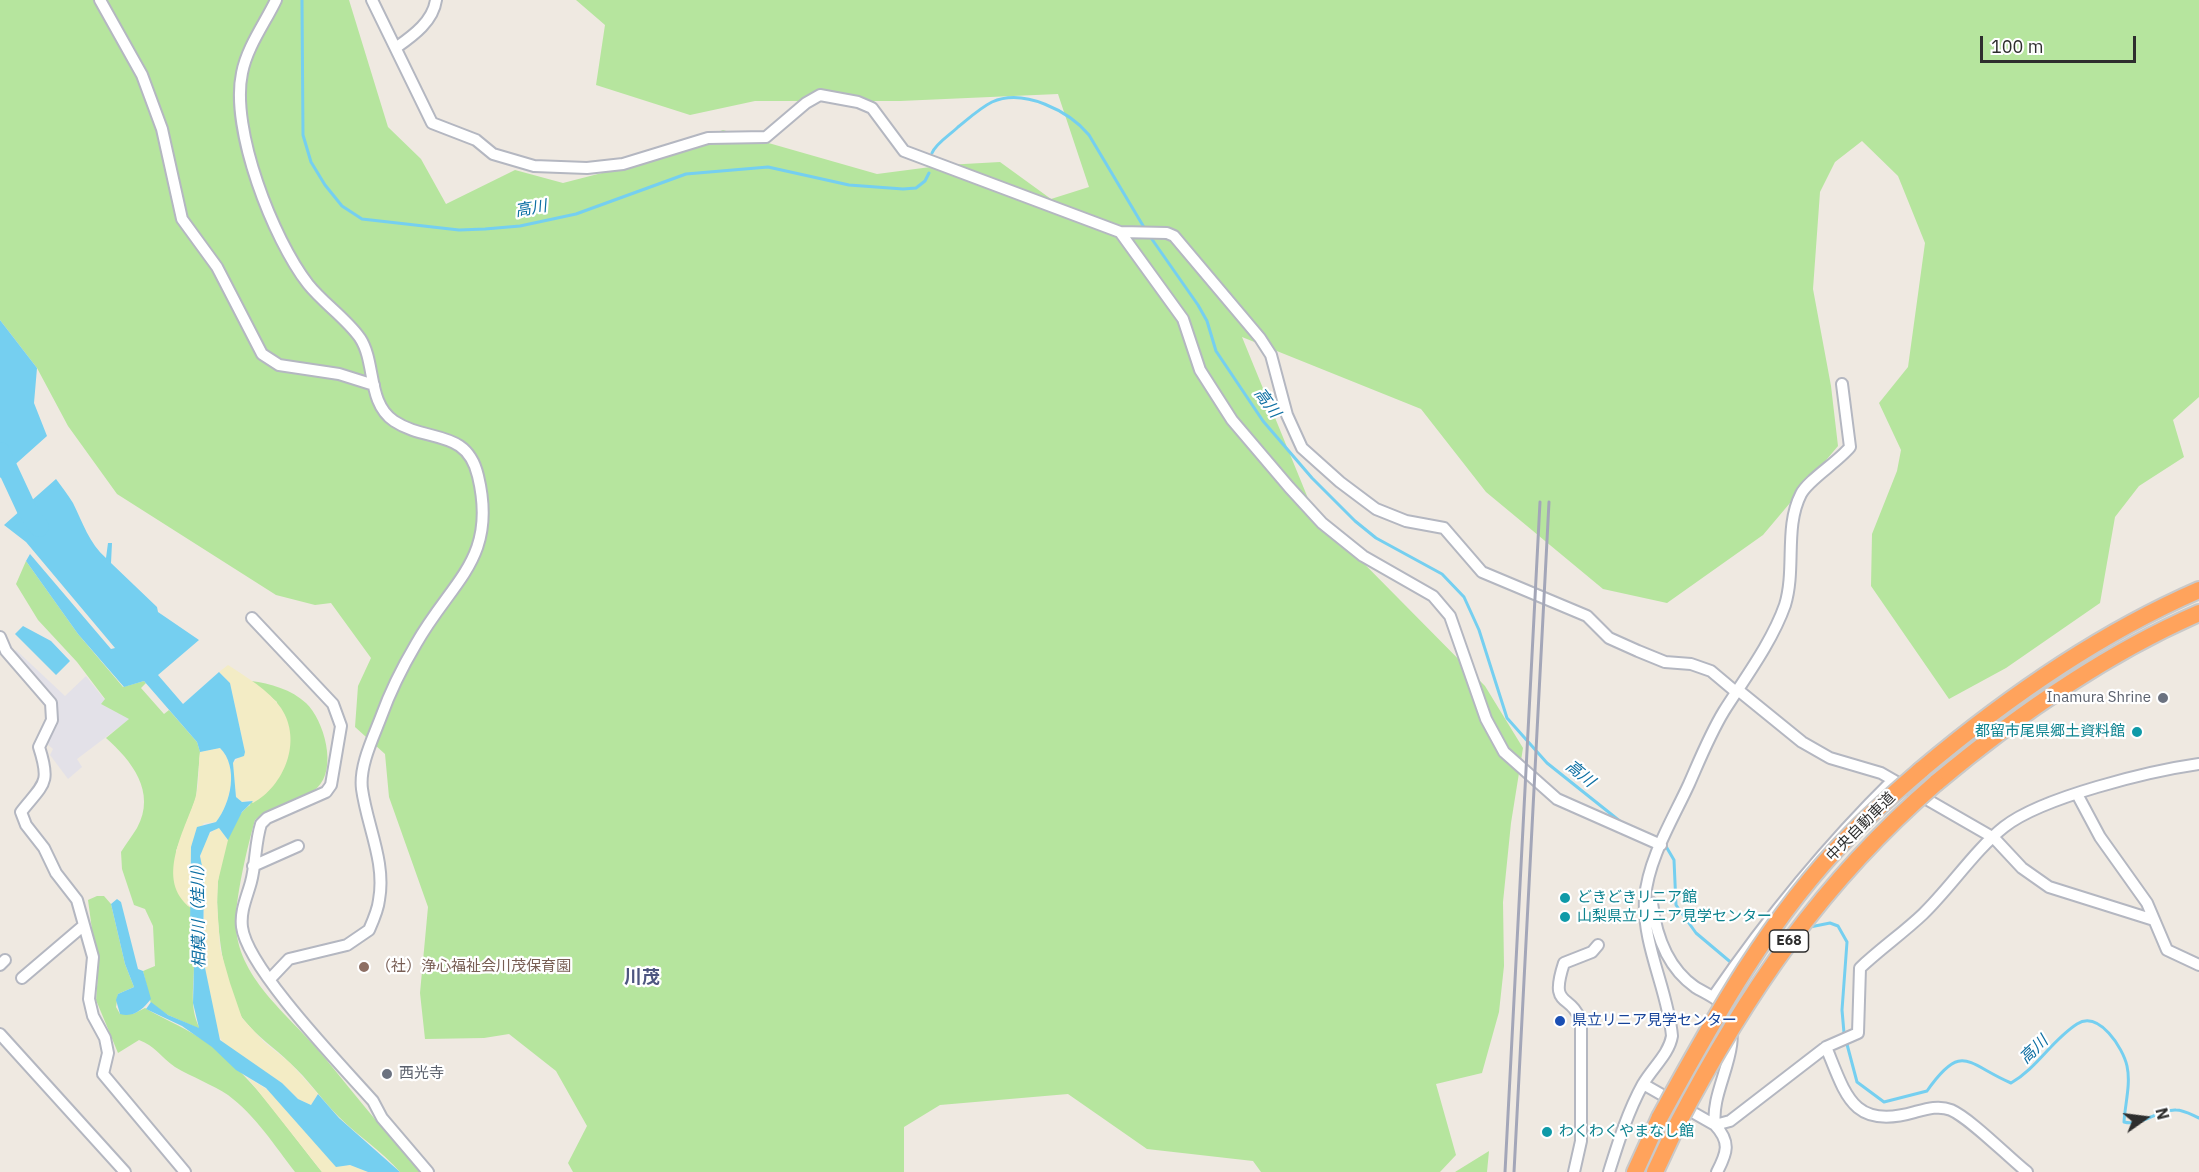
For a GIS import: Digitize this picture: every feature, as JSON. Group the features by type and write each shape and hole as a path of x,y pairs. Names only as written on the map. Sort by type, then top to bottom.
{"highway":[{"name":"中央自動車道","path":"1635,1172 1660,1117 1748,964 1782,917 1849,836 1921,770 1997,709 2039,679 2138,621 2199,590"},
{"name":"中央自動車道","path":"1655,1172 1676,1127 1734,1022 1816,906 1874,840 1936,783 2003,730 2053,695 2132,646 2199,613"}],"street":[{"path":"100,0 142,75 162,129 182,219 217,267 262,354 279,365 339,374 374,385"},
{"path":"270,979 289,959 347,945 369,930 380,899 377,849 362,787 368,754 382,713 417,643 464,577 476,555 483,532 483,495 474,460 468,451 450,440 394,421 385,412 374,385 361,339 309,286 293,263 271,222 253,164 241,107 242,71 276,0"},
{"path":"397,47 428,22 434,14 436,0"},
{"path":"373,1 432,123 476,140 493,154 534,166 588,168 623,164 708,138 766,137 806,103 820,95 858,102 872,108 904,151 1120,232 1167,233 1174,236 1271,355 1287,415 1302,448 1376,508 1406,521 1444,528 1482,572 1587,616 1609,638 1665,662 1691,664 1712,671 1812,747 1830,758 1881,773 1994,838 2022,867 2049,887 2154,920"},
{"path":"1120,232 1183,319 1200,370 1226,410 1289,487 1322,523 1363,556 1433,596 1450,616 1486,719 1503,752 1557,799 1661,845"},
{"path":"1609,1170 1643,1084 1670,1046 1672,1036 1648,931 1645,899 1649,881 1661,845 1715,725 1737,691 1785,605 1791,579 1794,509 1803,490 1837,463 1850,447 1842,384"},
{"path":"252,618 333,704 341,726 331,785 326,792 267,818 261,824 242,908 241,924 248,947 270,979 373,1101 382,1118 428,1172"},
{"path":"0,636 6,651 51,703 52,720 39,747 47,770 46,779 21,812 27,825 44,848 56,873 77,900 93,957 89,999 93,1016 105,1038 108,1053 103,1074 186,1172"},
{"path":"1715,1125 1730,1121 1829,1046 1858,1033 1860,968 1923,914 2003,827 2023,816 2077,794 2173,768 2199,764"},
{"path":"1713,997 1819,856 1893,780"},
{"path":"2077,794 2100,837 2147,903 2168,950 2199,965"},
{"path":"253,866 298,846"},
{"path":"1649,881 1653,911 1670,960 1679,974 1713,997 1727,1012 1730,1046 1713,1113 1715,1125"},
{"path":"22,978 83,926"},
{"path":"1574,1172 1581,1141 1581,1021 1579,1015 1563,1000 1558,981 1564,963 1592,952 1598,945"},
{"path":"0,1034 125,1172"},
{"path":"1829,1046 1844,1089 1864,1114 1877,1118 1892,1118 1928,1108 1950,1109 2020,1170"},
{"path":"1643,1084 1715,1125 1725,1135 1727,1145 1717,1172"}],"shaded area":[{"path":"16,650 65,696 86,676 105,700 101,704 130,719 77,759 82,767 68,779 50,755 53,749 46,743 58,719 56,701 11,654"}],"green space":[{"path":"0,0 349,0 388,127 421,159 446,204 515,170 563,183 629,166 723,130 877,174 946,165 1000,162 1051,199 1089,187 1058,94 900,101 755,101 690,115 596,85 605,25 576,0 2199,0 2199,397 2173,420 2184,457 2139,486 2115,517 2100,603 2006,668 1949,699 1871,586 1872,534 1897,471 1901,450 1879,403 1908,367 1925,243 1898,176 1862,141 1835,162 1820,192 1813,289 1831,386 1838,446 1763,535 1667,603 1603,589 1486,492 1421,409 1242,337 1314,513 1485,686 1523,748 1511,823 1503,902 1504,966 1499,1012 1482,1073 1436,1084 1456,1155 1440,1172 1261,1172 1253,1161 1147,1149 1068,1094 940,1105 904,1127 904,1172 573,1172 568,1163 587,1126 556,1071 509,1034 484,1038 425,1039 420,993 428,907 389,797 385,754 355,727 358,686 371,658 331,603 315,605 276,595 117,494 68,426 37,368 0,320"},
{"path":"26,561 78,634 123,687 144,681 146,683 141,688 164,714 169,710 197,742 200,752 196,798 176,851 187,905 191,908 194,964 193,1005 200,1029 168,1015 151,1004 143,971 155,966 153,926 145,909 134,905 122,869 121,852 137,828 142,815 143,790 132,767 106,738 129,719 101,704 105,699 77,662 38,620 16,584"},
{"path":"251,681 266,683 294,694 313,711 323,732 327,769 323,780 310,793 270,810 255,820 245,858 237,904 236,927 239,946 257,982 421,1172 400,1172 339,1117 297,1069 249,1026 230,990 221,949 217,907 219,874 226,846 237,818 250,805 277,702"},
{"path":"104,896 111,904 125,964 134,987 118,994 116,1007 120,1014 133,1014 145,1008 209,1044 241,1072 322,1172 295,1172 264,1131 238,1103 222,1091 175,1067 145,1042 139,1040 118,1053 96,1000 98,974 88,900"},
{"path":"1489,1151 1487,1172 1455,1172"}],"sand":[{"path":"228,665 257,684 276,701 287,721 290,734 287,762 281,774 274,786 253,803 249,800 242,802 236,797 233,763 245,752 230,683 219,672"},
{"path":"220,748 230,765 231,785 226,805 216,822 204,823 194,842 190,863 191,908 180,897 175,884 173,870 175,855 197,794 200,752"},
{"path":"219,828 228,840 218,881 217,902 220,948 230,983 242,1018 264,1042 290,1063 318,1094 311,1105 298,1099 282,1083 227,1047 218,1033 211,1013 205,965 203,875 200,859 207,837"},
{"path":"247,1077 271,1092 336,1166 350,1165 368,1172 322,1172"}],"water":[{"path":"0,320 37,368 34,403 47,436 0,478"},
{"path":"56,479 73,503 100,552 106,558 108,543 112,543 111,563 157,607 158,612 199,640 158,675 183,704 219,672 230,683 245,752 244,756 235,759 233,763 236,797 242,802 253,801 242,812 228,840 219,828 210,832 200,856 204,876 203,958 220,1040 282,1083 298,1099 311,1105 318,1094 339,1118 400,1172 368,1172 350,1165 336,1167 266,1088 236,1070 212,1047 182,1026 146,1009 151,1002 168,1015 199,1028 193,1003 194,965 190,932 191,847 197,827 216,822 226,805 231,785 230,765 220,748 200,752 197,742 144,681 124,687 78,634 26,561 30,554 111,649 115,648 26,542 4,525"},
{"path":"23,626 51,641 70,661 56,675 15,634"},
{"path":"117,899 121,902 138,969 143,971 151,999 141,1009 130,1015 120,1014 116,1000 118,994 134,987 125,964 111,904"}],"waterway":[{"name":"高川","path":"302,0 303,135 311,162 325,185 342,206 362,219 459,230 485,229 520,226 576,214 686,174 768,167 849,185 903,189 916,188 925,181 929,173"},
{"name":"高川","path":"932,153 944,139 992,102 1005,98 1018,98 1045,104 1070,118 1089,135 1145,229"},
{"name":"高川","path":"1149,235 1198,305 1207,321 1216,351 1263,421 1312,478 1355,521 1376,538 1442,574 1464,597 1479,630 1507,718 1547,763 1621,822"},
{"name":"相模川（桂川）","path":"0,452 27,510 39,527"},
{"name":"高川","path":"1664,843 1674,860 1676,905 1696,933 1734,965"},
{"name":"高川","path":"1810,927 1830,923 1838,926 1847,942 1842,1010 1844,1033 1857,1082 1884,1102 1927,1091 1939,1076 1957,1061 1974,1064 2011,1083 2029,1070 2068,1031 2085,1021 2094,1022 2109,1033 2125,1058 2128,1080 2124,1122 2137,1122 2169,1110 2185,1112 2199,1118"},
{"name":"高川","path":"1769,946 1784,937"}],"railway":[{"path":"1505,1172 1540,502"},
{"path":"1514,1172 1549,502"}],"place":[{"name":"Inamura Shrine","path":"2163,698"},
{"name":"都留市尾県郷土資料館","path":"2137,732"},
{"name":"どきどきリニア館","path":"1565,898"},
{"name":"山梨県立リニア見学センター","path":"1565,917"},
{"name":"（社）浄心福祉会川茂保育園","path":"364,967"},
{"name":"県立リニア見学センター","path":"1560,1021"},
{"name":"西光寺","path":"387,1074"},
{"name":"わくわくやまなし館","path":"1547,1132"}],"district":[{"name":"川茂","path":"642,978"}]}
